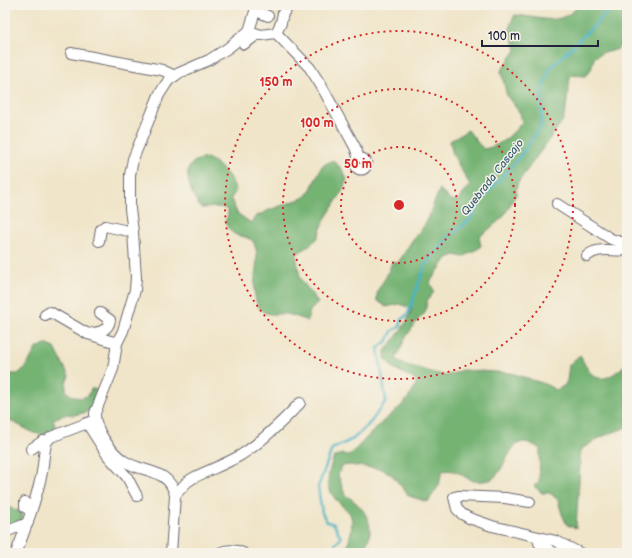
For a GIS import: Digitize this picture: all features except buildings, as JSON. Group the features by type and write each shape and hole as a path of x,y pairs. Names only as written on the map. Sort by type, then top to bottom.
{"street":[{"path":"276,33 281,23 283,13 290,5"},
{"path":"244,44 254,37 252,32 257,8 268,16"},
{"path":"252,32 261,35 276,33"},
{"path":"32,449 43,441 47,441 51,437 91,422 113,369 117,343 123,331 135,290 133,232 130,209 130,175 133,159 159,95 166,84 175,76 195,65 209,60 252,32"},
{"path":"276,33 310,68 322,86 355,147 359,159"},
{"path":"71,53 162,70 175,76"},
{"path":"557,204 611,239 627,244"},
{"path":"99,241 101,229 105,226 133,232"},
{"path":"587,256 592,251 598,250 627,250"},
{"path":"45,316 50,312 88,334 117,343"},
{"path":"88,334 104,330 109,325 110,320 100,313"},
{"path":"175,495 187,482 193,478 240,456 252,448 300,403"},
{"path":"91,422 108,445 124,461 161,475 168,480 175,495 171,553"},
{"path":"91,422 108,456 127,477 136,496"},
{"path":"16,553 32,511 41,476 47,441"},
{"path":"530,502 487,496 454,497 457,509 469,518 492,526 556,541 580,553"},
{"path":"25,502 24,507 32,511"},
{"path":"5,532 28,523"},
{"path":"539,543 554,553 568,553"},
{"path":"219,553 225,550 232,550 243,553"}],"green space":[{"path":"580,5 627,5 627,32 622,35 620,47 609,52 603,52 594,58 591,70 585,76 572,75 570,77 563,120 517,184 516,195 503,217 479,237 481,246 479,248 463,257 455,255 447,258 430,282 434,292 427,301 425,313 417,321 406,337 396,358 400,363 446,376 462,370 511,373 545,384 556,390 564,386 567,381 569,365 580,355 590,372 600,378 605,378 612,375 627,363 627,427 601,437 581,449 576,528 567,525 558,500 550,493 542,493 534,486 539,482 540,449 530,443 522,442 516,445 498,473 490,480 475,481 456,472 448,470 442,471 439,485 428,502 409,496 393,476 382,469 349,465 342,466 338,475 345,495 361,507 368,519 370,531 369,540 364,550 347,552 352,528 350,514 334,497 328,481 334,457 342,454 350,455 379,425 406,401 414,389 417,381 392,367 385,358 385,351 404,326 412,309 400,304 386,307 377,300 378,289 387,275 392,262 398,263 413,239 424,226 440,189 450,200 458,201 470,185 453,155 450,141 468,130 484,149 490,148 506,139 522,122 520,113 507,96 501,71 516,50 510,29 515,15 542,19 557,19 564,17"},
{"path":"207,158 217,164 228,176 236,191 231,198 237,213 251,223 255,217 269,210 303,198 310,191 322,166 333,160 341,168 347,179 342,192 325,219 317,239 296,255 300,278 318,303 310,311 307,321 289,314 264,313 258,306 255,292 257,254 253,241 231,232 225,222 228,215 228,210 221,207 201,208 190,188 188,171 190,166 200,159"},
{"path":"45,344 55,348 69,376 66,383 66,391 76,397 82,397 88,396 91,389 100,391 91,409 84,413 73,415 67,414 53,419 57,432 48,436 34,433 5,418 5,371 11,374 18,374 26,367 36,349"},
{"path":"5,506 21,512 23,518 18,523 5,527"}],"waterway":[{"name":"Quebrada Cascajo","path":"327,553 341,538 334,524 327,522 322,513 318,487 332,449 353,439 370,423 386,401 378,348 388,340 392,331 400,327 402,319 408,314 425,265 451,235 471,219 483,198 519,158 541,125 542,92 550,68 607,13 612,5"}]}
